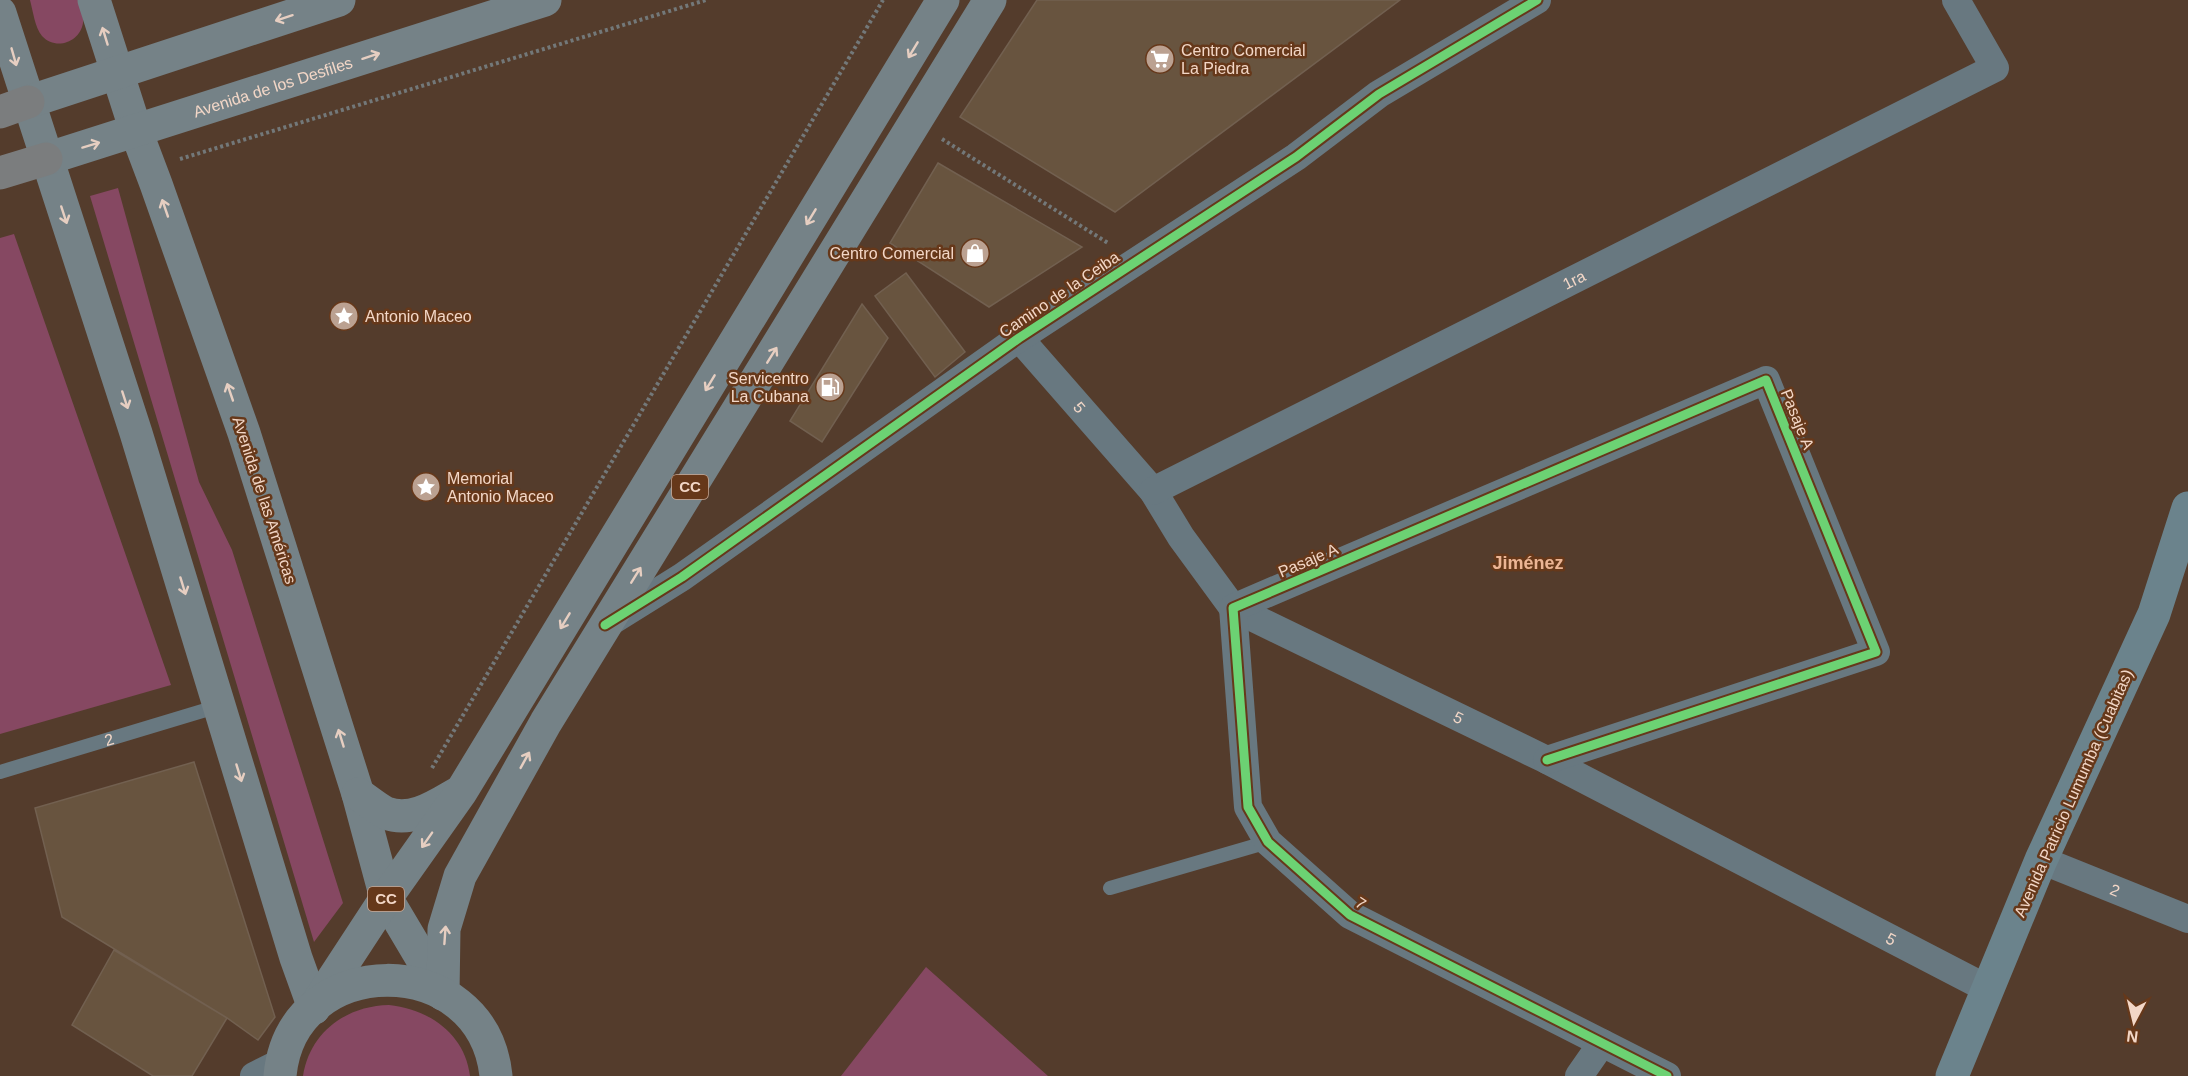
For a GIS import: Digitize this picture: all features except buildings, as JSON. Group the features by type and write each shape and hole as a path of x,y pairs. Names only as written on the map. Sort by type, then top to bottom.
{"highway":[{"name":"Avenida de los Desfiles","path":"0,173 46,159"}],"main road":[{"name":"Avenida de las Américas","path":"94,0 135,131 244,433 358,794 386,898 443,994"},
{"path":"14,107 339,0"},
{"name":"Avenida de los Desfiles","path":"46,159 545,0"},
{"name":"CC","path":"314,1008 386,898 461,792 943,0"},
{"name":"CC","path":"443,994 444,928 460,876 546,722 990,0"},
{"path":"0,13 14,107 46,159 133,422 296,958 314,1008"},
{"name":"Avenida Patricio Lumumba (Cuabitas)","path":"1952,1076 2041,860 2154,614 2188,508"},
{"path":"358,794 387,813 408,817 461,792"},
{"path":"273,1073 293,1034 314,1008 344,988 374,980 390,979 411,982 443,994 458,1005 479,1027 492,1054 496,1076"}],"street":[{"name":"Camino de la Ceiba","path":"605,625 682,577 1019,338 1296,157 1380,94 1538,0"},
{"name":"1ra","path":"1153,491 1995,68 1956,0"},
{"name":"5","path":"1019,338 1153,491 1181,537 1233,608 1547,760 1988,989"},
{"name":"Pasaje A","path":"1233,608 1766,380 1876,652 1547,760"},
{"name":"7","path":"1233,608 1248,807 1268,842 1350,915 1667,1076"},
{"name":"2","path":"2041,860 2188,919"},
{"path":"1579,1076 1602,1043"}],"lane":[{"name":"2","path":"0,772 219,705"},
{"path":"1110,888 1268,842"}],"path":[{"path":"172,161 706,0"},
{"path":"430,771 883,0"},
{"path":"916,122 1103,238"}],"shaded area":[{"path":"30,0 78,0 83,17 81,30 67,42 48,41 38,29"},
{"path":"118,188 199,482 232,550 343,903 314,942 90,196"},
{"path":"14,234 171,685 0,734 0,238"},
{"path":"926,967 1048,1076 841,1076"},
{"path":"389,1005 418,1012 443,1026 461,1048 470,1076 303,1076 313,1046 332,1024 358,1010"}],"cycle path":[{"path":"605,625 682,577 1019,338 1296,157 1379,94 1537,0"},
{"path":"1547,760 1876,652 1766,380 1233,608 1248,807 1268,842 1350,915 1667,1076"}],"place":[{"name":"Centro Comercial La Piedra","path":"1160,59"},
{"name":"Centro Comercial","path":"975,253"},
{"name":"Antonio Maceo","path":"344,316"},
{"name":"Servicentro La Cubana","path":"830,387"},
{"name":"Memorial Antonio Maceo","path":"426,487"}],"district":[{"name":"Jiménez","path":"1528,563"}]}
